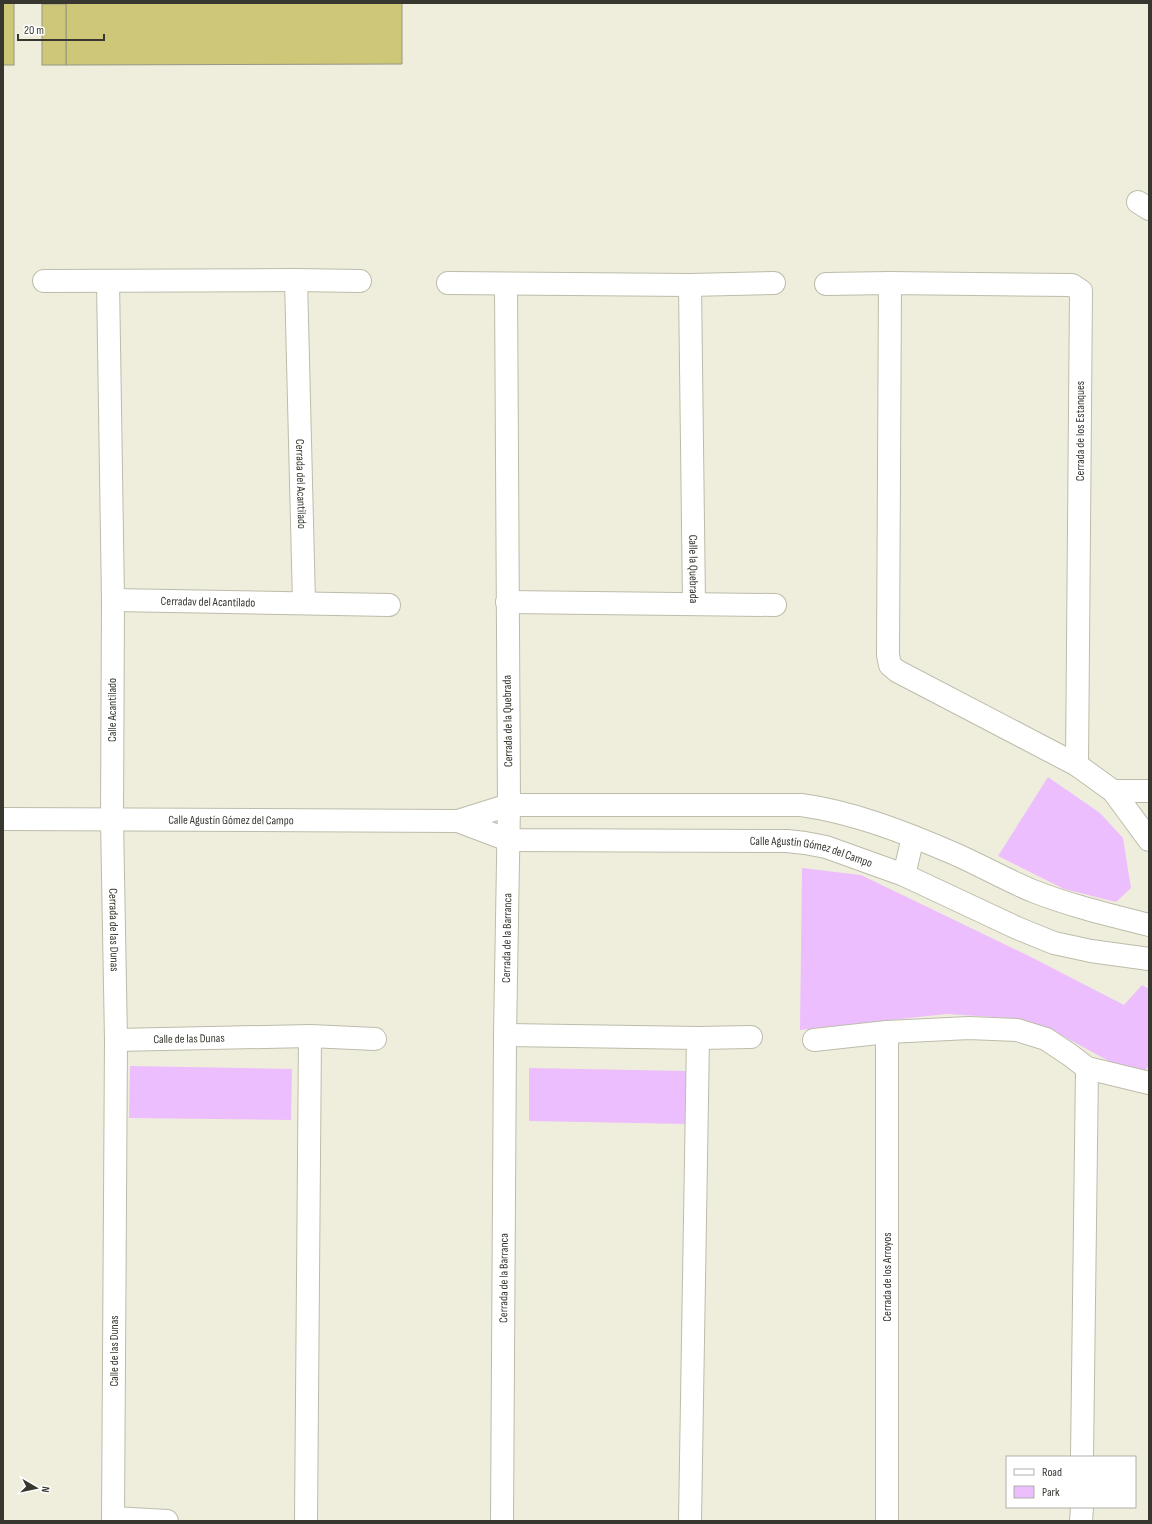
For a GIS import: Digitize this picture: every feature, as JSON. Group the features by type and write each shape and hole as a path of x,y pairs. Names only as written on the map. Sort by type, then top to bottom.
{"street":[{"name":"Cerrada del Acantilado","path":"296,280 304,603"},
{"path":"44,281 360,281"},
{"path":"108,281 113,600"},
{"path":"448,282 506,284 690,285 774,283"},
{"path":"890,283 888,655 890,665 897,671 1077,765 1113,791 1149,840"},
{"name":"Cerrada de los Estanques","path":"826,284 890,283 1072,285 1081,291 1077,765"},
{"path":"506,284 507,602"},
{"name":"Calle la Quebrada","path":"507,602 694,604 690,285"},
{"name":"Cerradav del Acantilado","path":"113,600 304,603"},
{"name":"Calle Acantilado","path":"112,820 113,600"},
{"name":"Cerrada de la Quebrada","path":"507,602 508,840"},
{"path":"304,603 389,605"},
{"path":"694,604 775,605"},
{"path":"1113,791 1149,791"},
{"name":"Calle Agustín Gómez del Campo","path":"3,819 458,821 509,805 801,805 846,814 913,837 948,851 1039,893 1087,909 1149,925"},
{"name":"Cerrada de las Dunas","path":"112,820 116,1040"},
{"name":"Calle Agustín Gómez del Campo","path":"458,821 508,840 787,840 805,842 826,847 904,875 1017,928 1054,943 1091,951 1149,959"},
{"path":"904,875 913,837"},
{"name":"Cerrada de la Barranca","path":"502,1521 505,1035 508,840"},
{"path":"814,1040 887,1032 969,1028 1017,1030 1046,1039 1087,1068 1149,1083"},
{"name":"Cerrada de los Arroyos","path":"887,1032 887,1521"},
{"path":"505,1035 698,1038 751,1037"},
{"path":"306,1521 310,1036 375,1040"},
{"name":"Calle de las Dunas","path":"167,1521 113,1519 116,1040 310,1036"},
{"path":"690,1521 698,1038"},
{"path":"1082,1456 1087,1068"},
{"path":"1082,1508 1082,1521"}],"green space":[{"path":"1048,777 1100,813 1123,838 1131,888 1116,902 1064,889 998,856"},
{"path":"802,868 861,875 1029,956 1124,1005 1142,985 1149,989 1149,1065 1145,1071 1127,1071 1052,1030 1010,1018 946,1014 800,1030"},
{"path":"130,1066 292,1069 291,1120 129,1118"},
{"path":"529,1068 688,1071 686,1124 529,1121"}],"building":[{"path":"3,3 14,3 14,65 3,65"},
{"path":"66,3 402,3 402,64 66,65"},
{"path":"42,4 66,4 66,65 42,65"}]}
